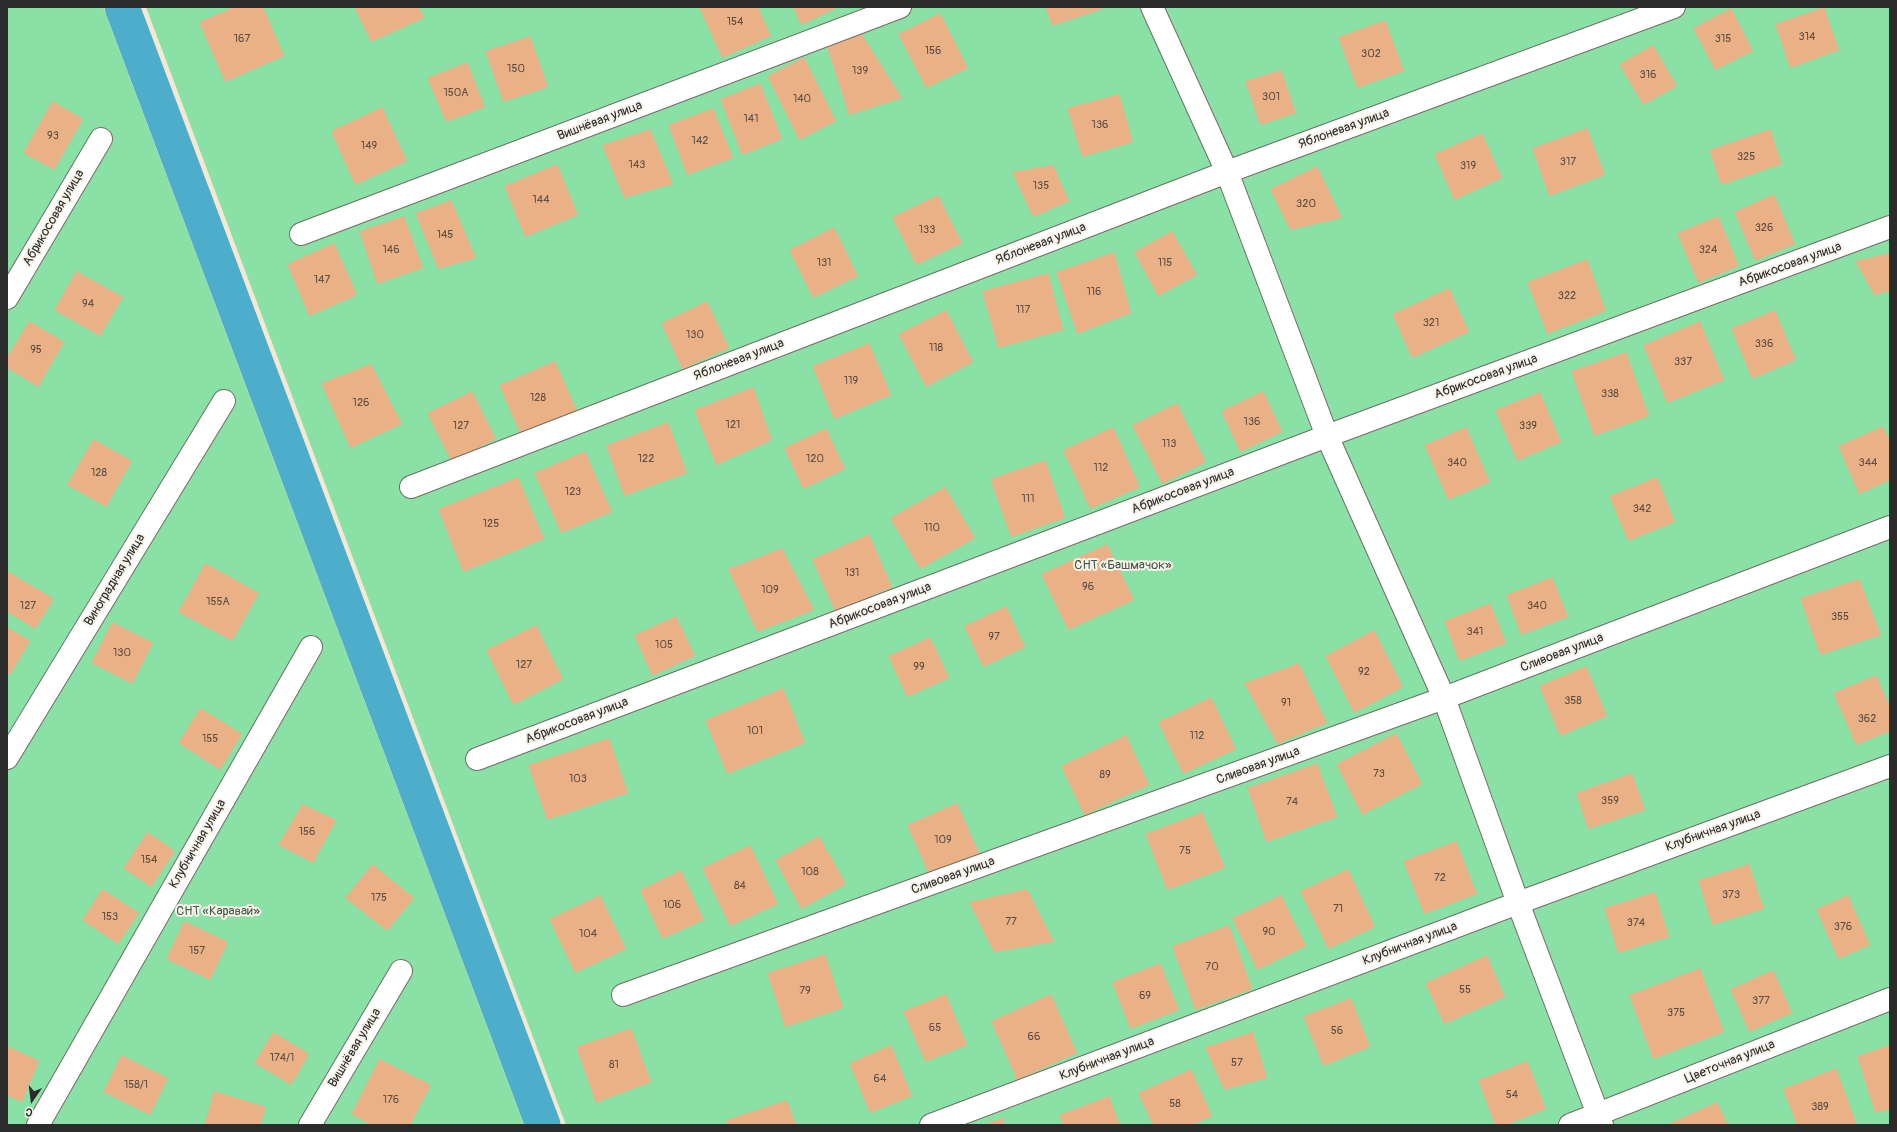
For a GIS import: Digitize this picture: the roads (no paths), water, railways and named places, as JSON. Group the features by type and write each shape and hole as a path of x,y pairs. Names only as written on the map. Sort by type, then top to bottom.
{"street":[{"name":"Вишнёвая улица","path":"301,234 900,7"},
{"path":"1152,7 1227,172 1327,436 1444,698 1518,903 1600,1120"},
{"name":"Яблоневая улица","path":"411,487 1227,172 1674,7"},
{"name":"Абрикосовая улица","path":"7,298 101,139"},
{"name":"Абрикосовая улица","path":"477,758 1327,436 1890,228"},
{"name":"Виноградная улица","path":"7,758 224,401"},
{"name":"Сливовая улица","path":"623,995 1444,698 1890,527"},
{"name":"Клубничная улица","path":"38,1125 311,647"},
{"name":"Клубничная улица","path":"930,1125 1518,903 1890,766"},
{"name":"Вишнёвая улица","path":"310,1125 401,972"},
{"name":"Цветочная улица","path":"1570,1125 1600,1120 1890,999"}],"waterway":[{"path":"122,7 543,1125"}],"park label":[{"name":"СНТ «Башмачок»","path":"1123,566"},
{"name":"СНТ «Каравай»","path":"218,912"}]}
